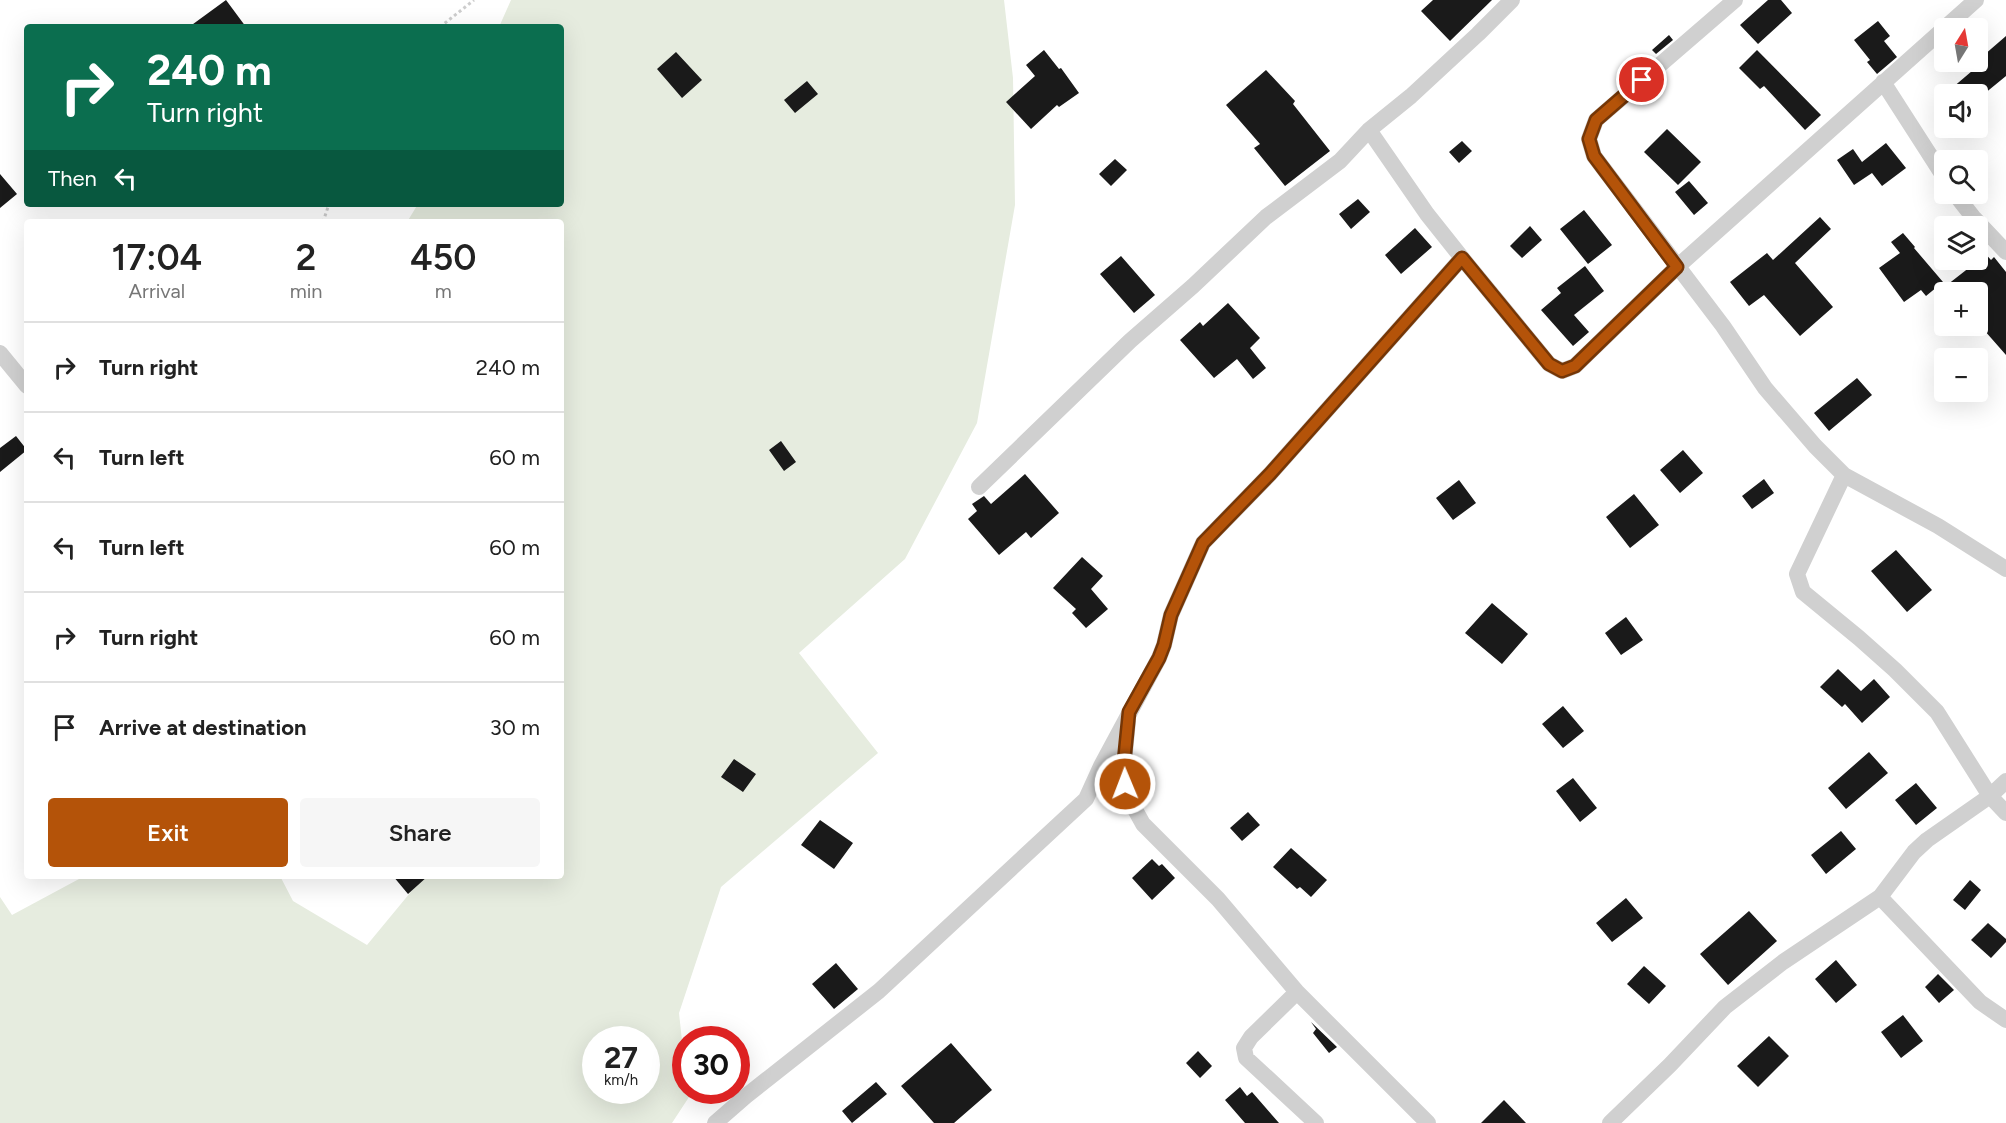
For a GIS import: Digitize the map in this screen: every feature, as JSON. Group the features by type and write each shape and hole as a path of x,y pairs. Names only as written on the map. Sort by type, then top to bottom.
{"street":[{"path":"979,487 1130,341 1193,286 1266,217 1340,161 1369,130 1411,96 1479,34 1512,0"},
{"path":"1736,0 1596,120 1589,139 1594,156 1723,326 1765,388 1815,446 1844,475 1938,526 2006,569"},
{"path":"1369,130 1427,214 1462,258 1549,364 1562,371 1575,366 1677,267 1976,0"},
{"path":"1883,82 1934,161"},
{"path":"1963,204 2006,252"},
{"path":"715,1123 879,991 1086,799 1129,712 1159,658 1171,615 1203,543 1270,474 1462,258"},
{"path":"0,353 24,382"},
{"path":"1844,475 1797,574 1803,592 1888,664 1937,712 1990,796 2006,813"},
{"path":"1129,712 1123,772 1127,795 1143,824 1218,899 1297,992 1428,1123"},
{"path":"1610,1123 1725,1007 1783,962 1880,897 1914,852 1927,840 1990,796 2006,782"},
{"path":"1880,897 1980,1002 2006,1020"},
{"path":"1297,992 1251,1037 1244,1048 1246,1058 1317,1123"}],"path":[{"path":"444,24 474,0"}],"shaded area":[{"path":"511,0 1004,0 1013,78 1015,205 977,423 905,559 799,653 878,753 721,887 679,1013 680,1026 672,1026 672,1104 684,1104 672,1123 0,1123 0,897 12,915 79,879 282,879 293,901 367,945 422,879 564,879 564,219 409,219 416,207 564,207 564,24 500,24"}],"building":[{"path":"226,0 244,24 193,24"},
{"path":"1433,0 1492,0 1450,41 1421,11"},
{"path":"1768,0 1781,0 1792,13 1758,44 1740,25"},
{"path":"1878,21 1890,36 1884,41 1897,57 1877,74 1867,62 1870,60 1854,40"},
{"path":"1669,35 1673,40 1656,54 1652,50"},
{"path":"2006,36 2006,76 1988,91 1988,84 1957,84 1971,72 1988,72 1988,52"},
{"path":"1044,50 1059,69 1061,68 1079,93 1059,107 1057,105 1031,129 1006,102 1035,76 1026,65"},
{"path":"1757,50 1821,115 1805,130 1764,86 1760,89 1739,68"},
{"path":"676,52 702,80 682,98 657,69"},
{"path":"1266,70 1295,101 1293,104 1330,151 1285,186 1254,148 1260,144 1226,105"},
{"path":"807,81 818,94 795,113 784,100"},
{"path":"1667,129 1701,162 1678,185 1644,152"},
{"path":"1462,141 1472,151 1459,163 1449,152"},
{"path":"1886,143 1906,168 1882,186 1872,173 1854,185 1837,160 1853,149 1862,162"},
{"path":"1115,159 1127,170 1111,186 1099,174"},
{"path":"0,174 17,194 0,208"},
{"path":"1689,181 1708,203 1694,215 1675,192"},
{"path":"1358,199 1370,212 1351,229 1339,214"},
{"path":"1584,210 1612,245 1588,264 1560,229"},
{"path":"1820,217 1831,229 1795,263 1833,307 1800,336 1764,295 1749,306 1730,282 1767,253 1773,260"},
{"path":"1530,226 1542,240 1522,258 1510,246"},
{"path":"1415,228 1432,247 1401,274 1385,255"},
{"path":"1903,233 1943,282 1934,282 1934,289 1926,296 1921,290 1904,302 1879,268 1900,253 1891,242"},
{"path":"1121,256 1155,295 1134,313 1100,274"},
{"path":"1988,257 1991,260 1994,257 2006,272 2006,355 1988,335 1988,282 1951,282 1966,270 1988,270"},
{"path":"1585,266 1604,291 1574,315 1589,332 1573,346 1541,310 1561,293 1557,288"},
{"path":"1228,303 1260,338 1250,348 1266,368 1253,379 1237,359 1214,378 1180,340 1200,322 1203,326"},
{"path":"1857,378 1872,395 1829,431 1814,413"},
{"path":"16,436 24,446 24,452 0,472 0,448"},
{"path":"781,441 796,462 784,471 769,450"},
{"path":"1683,450 1703,473 1680,493 1660,470"},
{"path":"1025,474 1059,513 1031,538 1026,532 999,555 968,519 977,511 972,504 984,496 991,504"},
{"path":"1764,479 1774,493 1752,509 1742,496"},
{"path":"1459,480 1476,503 1453,520 1436,498"},
{"path":"1634,494 1659,525 1630,548 1606,517"},
{"path":"1896,550 1932,590 1907,612 1871,571"},
{"path":"1082,557 1103,576 1091,589 1108,609 1086,628 1072,613 1076,609 1053,588"},
{"path":"1492,603 1528,634 1502,664 1465,633"},
{"path":"1626,617 1643,640 1621,655 1605,633"},
{"path":"1838,669 1861,691 1874,679 1890,697 1862,723 1845,704 1842,707 1820,687"},
{"path":"1563,706 1584,731 1563,748 1542,724"},
{"path":"1869,752 1888,773 1846,809 1828,788"},
{"path":"734,759 756,774 743,792 721,777"},
{"path":"1573,778 1597,808 1580,822 1556,791"},
{"path":"1916,783 1937,808 1916,825 1895,800"},
{"path":"1248,812 1260,825 1242,841 1230,828"},
{"path":"820,820 853,843 834,869 801,845"},
{"path":"1841,831 1856,849 1826,874 1811,855"},
{"path":"1291,848 1327,880 1311,897 1300,887 1297,889 1273,867"},
{"path":"1152,859 1159,866 1162,864 1175,878 1152,900 1132,878"},
{"path":"396,879 425,879 408,894"},
{"path":"1970,880 1981,890 1965,910 1953,900"},
{"path":"1626,898 1643,918 1612,942 1596,923"},
{"path":"1749,911 1777,941 1728,985 1700,954"},
{"path":"1988,923 2006,939 2006,942 1991,958 1971,940"},
{"path":"1836,960 1857,985 1836,1003 1815,979"},
{"path":"836,963 858,989 834,1009 812,984"},
{"path":"1644,966 1666,986 1649,1004 1627,984"},
{"path":"1938,974 1954,990 1939,1003 1925,987"},
{"path":"1903,1015 1923,1041 1901,1058 1881,1032"},
{"path":"1311,1022 1337,1047 1329,1053 1313,1033 1316,1029"},
{"path":"1769,1036 1789,1056 1758,1087 1737,1066"},
{"path":"951,1043 992,1090 954,1123 934,1123 901,1086"},
{"path":"1198,1051 1212,1066 1200,1078 1186,1063"},
{"path":"876,1082 887,1094 852,1123 842,1111"},
{"path":"1240,1087 1247,1096 1252,1092 1279,1123 1245,1123 1225,1100"},
{"path":"1504,1100 1526,1123 1481,1123"}],"route":[{"path":"1125,784 1123,772 1129,712 1159,658 1171,615 1203,543 1270,474 1462,258 1549,364 1562,371 1575,366 1677,267 1594,156 1589,139 1596,120 1642,80"}]}
